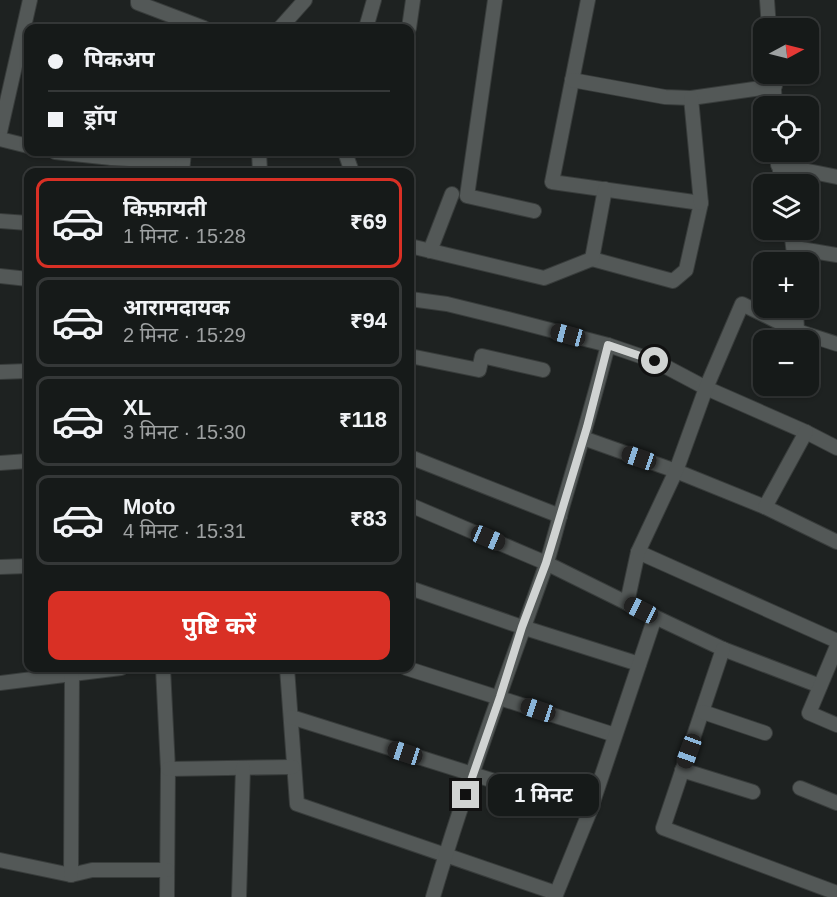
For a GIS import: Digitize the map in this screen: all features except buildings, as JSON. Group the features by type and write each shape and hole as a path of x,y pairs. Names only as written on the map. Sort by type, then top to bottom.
{"street":[{"path":"25,24 30,0"},
{"path":"284,24 305,0"},
{"path":"367,24 374,0"},
{"path":"410,24 413,0"},
{"path":"495,0 466,196 534,211"},
{"path":"588,0 552,182 701,203"},
{"path":"767,0 768,18"},
{"path":"135,1 194,24"},
{"path":"0,132 24,26"},
{"path":"572,80 665,97 691,98 756,84"},
{"path":"414,247 544,278 592,259 673,280 686,270 701,203 691,98"},
{"path":"0,139 24,145"},
{"path":"123,156 182,162"},
{"path":"790,162 837,177"},
{"path":"592,259 605,189"},
{"path":"430,251 452,194"},
{"path":"0,221 24,223"},
{"path":"793,240 795,252"},
{"path":"795,248 837,255"},
{"path":"0,276 24,279"},
{"path":"414,300 447,304 608,345 655,361 706,388 837,448"},
{"path":"627,603 638,552 676,471 706,388 742,304 795,330"},
{"path":"819,338 837,344"},
{"path":"433,897 522,627 546,563 608,345"},
{"path":"414,357 479,370 482,356 543,370"},
{"path":"0,372 24,371"},
{"path":"765,507 806,432"},
{"path":"583,438 676,471 765,507 837,542"},
{"path":"414,459 560,516"},
{"path":"0,463 24,461"},
{"path":"414,507 546,563 723,649 820,686"},
{"path":"638,552 837,644 809,713 837,725"},
{"path":"0,567 24,566"},
{"path":"414,589 639,664"},
{"path":"287,672 297,804 556,895 590,811 655,617"},
{"path":"723,649 663,828 837,893"},
{"path":"414,670 615,735"},
{"path":"0,683 93,672"},
{"path":"163,672 168,770 167,897"},
{"path":"70,875 72,675"},
{"path":"703,712 765,733"},
{"path":"291,717 590,811"},
{"path":"168,770 293,767"},
{"path":"239,897 243,768"},
{"path":"682,770 753,792"},
{"path":"800,788 837,803"},
{"path":"0,860 70,875 92,870 167,870"}],"route":[{"path":"466,795 522,627 546,563 587,427 608,345 655,361"}]}
